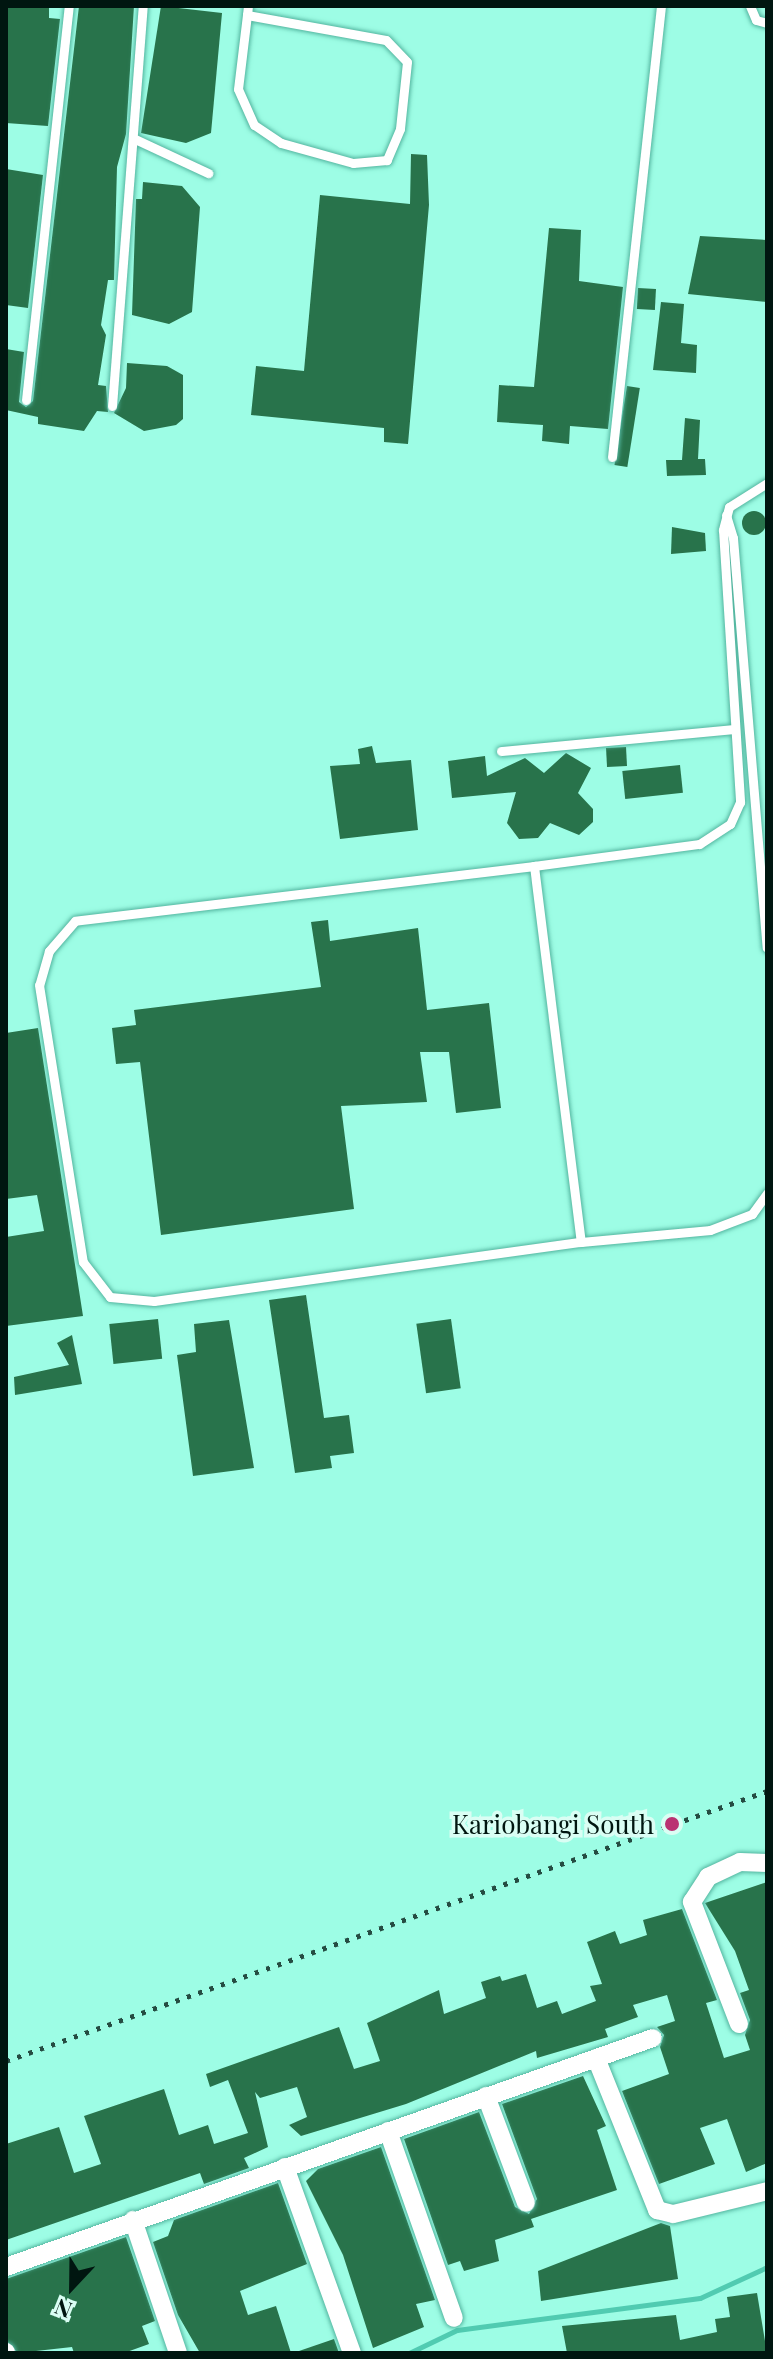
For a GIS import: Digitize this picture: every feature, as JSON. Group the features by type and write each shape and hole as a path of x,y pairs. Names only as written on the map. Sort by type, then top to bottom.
{"street":[{"path":"739,2024 692,1902 708,1877 740,1862 767,1863"},
{"path":"6,2267 653,2038"},
{"path":"596,2058 657,2210 673,2214 767,2191"},
{"path":"486,2096 526,2203"},
{"path":"388,2131 454,2318"},
{"path":"285,2167 352,2353"},
{"path":"133,2220 178,2353"}],"lane":[{"path":"26,400 69,6"},
{"path":"112,406 143,6"},
{"path":"612,457 661,6"},
{"path":"750,6 756,20 767,23"},
{"path":"248,10 386,40 407,62 400,129 387,160 353,163 281,143 254,125 238,89 248,10"},
{"path":"135,139 208,173"},
{"path":"767,483 742,493 726,515 740,802 715,838 534,866 75,921 49,951 39,985 83,1262 110,1297 154,1301 581,1242 710,1230 752,1214 767,1193"},
{"path":"726,515 735,554 767,948"},
{"path":"501,751 735,729"},
{"path":"534,866 581,1242"}],"building":[{"path":"6,6 49,6 49,18 60,19 48,126 6,123"},
{"path":"79,6 134,6 126,134 117,167 114,280 108,280 101,325 106,335 98,385 106,386 108,412 97,411 84,431 38,424 38,417 6,410 6,349 24,352 19,402 26,407 33,401"},
{"path":"161,6 222,13 211,133 186,143 141,133"},
{"path":"411,154 427,155 429,205 408,444 384,442 384,428 251,415 256,366 304,371 320,195 410,204"},
{"path":"6,169 43,175 28,308 6,305"},
{"path":"143,182 182,186 200,207 192,312 169,324 132,315 136,199 142,199"},
{"path":"549,228 581,230 579,281 623,287 608,429 570,426 569,444 542,441 543,425 497,422 499,385 534,387"},
{"path":"700,236 767,240 767,302 688,294"},
{"path":"638,288 656,289 655,310 637,309"},
{"path":"661,302 684,304 681,343 697,345 696,373 653,370"},
{"path":"127,363 167,366 183,375 183,419 176,425 144,431 114,413 126,388"},
{"path":"627,386 640,388 627,467 614,465"},
{"path":"685,418 700,420 698,459 705,459 706,475 667,476 666,460 682,460"},
{"path":"754,511 763,514 766,523 763,532 754,535 745,532 742,523 745,514"},
{"path":"672,527 705,533 706,551 671,554"},
{"path":"372,746 376,763 411,760 418,830 340,839 330,766 360,764 358,749"},
{"path":"626,747 627,766 607,767 606,748"},
{"path":"566,753 591,768 578,793 593,809 593,822 579,835 550,823 538,838 519,839 507,823 516,792 452,798 448,761 485,756 487,776 525,758 544,773"},
{"path":"680,765 683,793 625,799 622,771"},
{"path":"328,920 330,941 418,928 427,1010 489,1003 501,1108 456,1113 449,1052 420,1052 427,1102 341,1106 354,1209 161,1235 140,1062 116,1064 112,1028 136,1025 134,1010 321,987 311,922"},
{"path":"38,1028 83,1316 6,1326 6,1237 44,1231 37,1195 6,1199 6,1033"},
{"path":"306,1295 324,1418 349,1415 354,1453 330,1456 332,1468 295,1473 269,1300"},
{"path":"158,1319 162,1359 113,1364 109,1324"},
{"path":"451,1319 461,1388 426,1393 416,1324"},
{"path":"229,1320 254,1468 193,1476 177,1355 196,1352 194,1324"},
{"path":"72,1335 82,1384 15,1395 14,1377 69,1365 57,1343"},
{"path":"767,1882 767,2163 746,2172 727,2119 700,2128 715,2164 659,2184 622,2091 669,2074 660,2047 664,2035 657,2027 675,2021 667,1995 633,2005 638,2017 605,2029 608,2037 537,2058 536,2051 406,2104 301,2136 289,2125 307,2117 297,2087 260,2098 255,2092 268,2147 244,2158 249,2168 204,2184 200,2173 6,2240 6,2144 59,2127 74,2173 101,2164 84,2116 164,2089 179,2135 208,2125 214,2144 248,2133 228,2080 210,2087 206,2074 339,2027 354,2069 380,2061 367,2023 439,1990 444,2014 486,1998 481,1982 500,1976 502,1981 526,1974 537,2008 557,2001 562,2014 596,2001 590,1986 602,1984 587,1942 615,1931 620,1944 647,1935 643,1920 682,1909 717,2000 706,2003 724,2058 750,2050 745,2035 750,2020 740,1993 749,1990 735,1951 705,1903"},
{"path":"583,2076 606,2126 597,2130 617,2190 531,2219 534,2227 495,2240 499,2261 464,2271 460,2261 448,2265 404,2139 479,2112 515,2207 529,2214 537,2199 502,2104"},
{"path":"381,2147 435,2300 416,2304 424,2327 373,2348 343,2255 306,2181 318,2169"},
{"path":"278,2183 307,2264 240,2291 248,2315 276,2306 291,2353 200,2353 178,2315 153,2242 168,2236 174,2220"},
{"path":"661,2223 670,2226 678,2279 541,2301 538,2271"},
{"path":"126,2237 155,2321 142,2326 149,2344 124,2353 74,2353 72,2347 18,2353 6,2340 6,2279"},
{"path":"757,2293 767,2353 567,2353 562,2326 676,2315 680,2340 717,2332 715,2319 730,2317 727,2297"},
{"path":"334,2339 339,2353 299,2351"}],"waterway":[{"path":"409,2353 457,2330 700,2298 767,2267"}],"railway":[{"path":"6,2061 767,1791"}],"place":[{"name":"Kariobangi South","path":"672,1824"}]}
